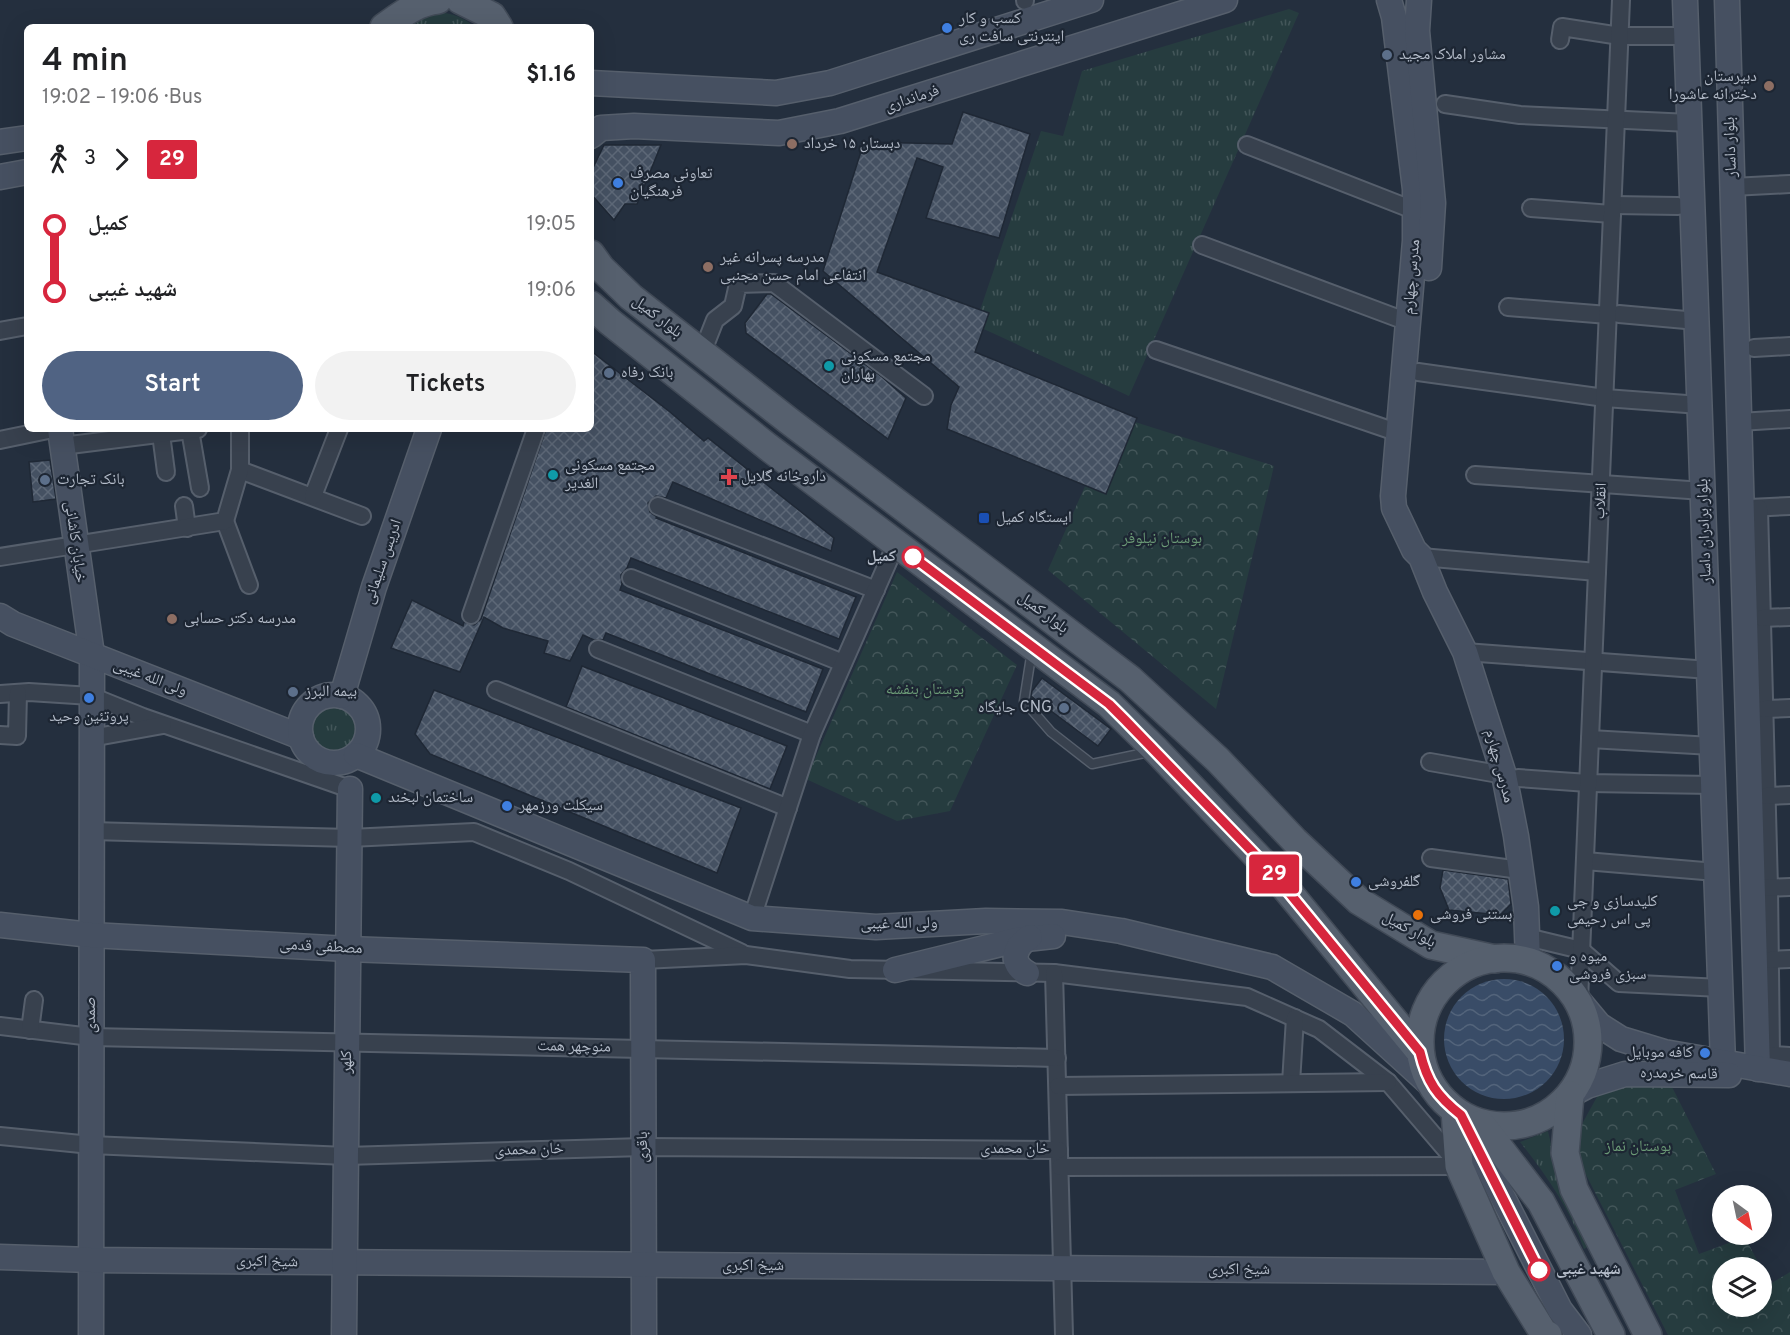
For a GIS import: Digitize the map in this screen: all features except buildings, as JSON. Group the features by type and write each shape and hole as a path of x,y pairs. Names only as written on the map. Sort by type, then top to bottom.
{"main road":[{"path":"385,24 399,0"},
{"path":"388,24 428,1 438,0"},
{"path":"460,0 494,11"},
{"name":"بلوار کمیل","path":"594,258 631,297 702,353 1130,679 1218,760 1296,841 1359,901 1431,945 1495,959"},
{"name":"بلوار کمیل","path":"594,308 740,425 1109,704 1273,873 1420,1052"},
{"path":"1466,1116 1506,1127 1530,1123 1552,1112 1570,1095 1583,1074 1589,1049 1587,1024 1579,1001 1565,984 1527,949 1511,958 1495,959 1469,966 1447,980 1431,1001 1422,1026 1420,1052 1430,1084 1443,1101 1466,1116 1541,1202 1611,1335"},
{"path":"1570,1095 1565,1153 1574,1189 1648,1335"},
{"path":"1466,1116 1460,1166 1506,1272 1543,1332 1548,1335"}],"street":[{"path":"594,83 776,93 830,82 1091,0"},
{"name":"فرمانداری","path":"594,134 601,128 634,126 779,133 840,121 1225,0"},
{"name":"مدرس چهارم","path":"1389,0 1394,17 1416,189 1394,502 1465,652 1511,776 1526,907 1527,949"},
{"name":"مدرس چهارم","path":"1417,554 1408,511 1407,477 1429,268 1433,203 1417,31 1419,0"},
{"name":"انقلاب","path":"1579,1001 1605,398 1613,314 1613,209 1621,0"},
{"name":"بلوار برادران داسار","path":"1685,0 1690,123 1685,197 1697,321 1723,1062"},
{"name":"بلوار داسار","path":"1727,0 1732,187"},
{"path":"1560,40 1562,27 1620,36 1687,36"},
{"path":"830,82 840,121"},
{"path":"1445,104 1520,115 1690,123"},
{"path":"0,142 24,138"},
{"path":"1247,145 1416,211"},
{"path":"0,177 24,173"},
{"path":"1531,208 1613,209 1732,187 1790,184"},
{"path":"1732,187 1739,422 1762,618 1766,796 1761,888 1770,960 1764,1062"},
{"path":"1202,245 1408,322"},
{"path":"702,353 715,320 732,306 738,284 774,283 924,396"},
{"path":"1508,307 1697,321"},
{"path":"0,331 24,327"},
{"path":"1754,348 1790,346"},
{"path":"1156,350 1399,433"},
{"path":"1418,372 1605,398 1700,405"},
{"path":"1739,422 1790,419"},
{"path":"0,440 58,435 164,432 166,472"},
{"path":"194,432 200,488"},
{"path":"240,432 240,471 225,520 249,585"},
{"path":"313,496 338,432"},
{"name":"ادریس سلیمانی","path":"342,696 374,587 428,432"},
{"path":"471,615 535,432"},
{"name":"خیابان کاشانی","path":"58,435 92,655 91,696"},
{"path":"240,471 313,496 362,516"},
{"path":"1475,475 1602,485 1750,508 1790,506"},
{"path":"184,506 187,528"},
{"path":"658,506 876,590"},
{"path":"1750,508 1764,1062"},
{"path":"0,557 225,520"},
{"path":"752,918 812,734 896,544"},
{"path":"1417,554 1597,572"},
{"path":"631,578 843,663"},
{"name":"ولی الله غیبی","path":"0,616 13,624 301,737"},
{"path":"1762,618 1790,617"},
{"path":"598,649 812,734"},
{"path":"1465,652 1709,670"},
{"path":"496,690 788,808"},
{"path":"0,694 29,692 91,696 164,725 350,789"},
{"path":"0,735 17,736 18,693"},
{"path":"330,695 342,696 352,699 360,706 366,716 367,736 363,747 347,760 324,761 314,756 306,748 301,737 300,726 303,715 319,698 330,695"},
{"name":"صمدی","path":"91,696 91,1335"},
{"path":"1764,709 1790,708"},
{"path":"91,738 164,725"},
{"path":"1590,740 1712,746"},
{"name":"ولی الله غیبی","path":"356,754 752,918 876,927 986,921 1062,922 1137,936 1272,967 1353,1014 1430,1084"},
{"path":"1430,762 1511,776 1588,783 1713,785"},
{"name":"کلهر","path":"344,1335 350,789"},
{"path":"1766,796 1790,795"},
{"path":"91,831 350,838 474,832 569,871 746,955"},
{"path":"1431,858 1520,870"},
{"path":"1585,861 1716,872"},
{"path":"1761,888 1790,887"},
{"name":"مصطفی قدمی","path":"0,926 91,935 348,949 643,960"},
{"path":"895,970 1030,937 1137,936"},
{"path":"1027,973 1018,965 1015,954 1019,944 1030,937"},
{"path":"1527,949 1581,950 1619,983 1721,988"},
{"path":"643,960 746,955 850,969 1054,973 1247,997 1319,1029 1388,1082 1460,1166"},
{"path":"1770,960 1790,959"},
{"name":"باقری","path":"643,960 644,1335"},
{"path":"1054,973 1065,1335"},
{"path":"30,1030 34,1000"},
{"path":"1579,1001 1599,1025 1621,1039 1664,1052 1723,1062 1764,1062 1790,1056"},
{"path":"1291,1083 1295,1018"},
{"name":"منوچهر همت","path":"0,1026 91,1037 1057,1058"},
{"name":"قاسم خرمدره","path":"1570,1095 1587,1086 1625,1074 1645,1072 1723,1076 1764,1062 1790,1074"},
{"path":"1058,1086 1388,1082"},
{"path":"1466,1116 1560,1310 1579,1335"},
{"name":"خان محمدی","path":"0,1136 91,1145 346,1156 643,1147 1059,1149"},
{"path":"1060,1167 1460,1166"},
{"name":"شیخ اکبری","path":"0,1257 91,1260 1506,1272"}],"lane":[{"path":"1032,646 1024,701 1051,732 1092,764 1156,750"}],"green space":[{"path":"1289,9 1299,13 1129,396 975,325 1041,131 1063,136 1082,71"},
{"path":"439,12 458,16 470,24 409,24"},
{"name":"بوستان نیلوفر","path":"1116,416 1274,466 1216,709 1048,570"},
{"name":"بوستان بنفشه","path":"897,572 1017,665 950,811 897,821 806,779"},
{"path":"329,706 339,706 351,713 358,725 358,735 351,747 339,754 329,754 314,743 310,735 310,725 321,710"},
{"name":"بوستان نماز","path":"1624,1080 1672,1087 1716,1174 1675,1190 1699,1254 1723,1245 1749,1245 1756,1257 1712,1257 1712,1317 1772,1317 1772,1283 1790,1272 1790,1335 1668,1335 1579,1161 1582,1124 1598,1095"},
{"path":"1548,1131 1554,1157 1589,1246 1584,1249 1572,1220 1556,1193 1520,1142"}],"water":[{"path":"1504,979 1527,983 1547,996 1560,1016 1564,1039 1560,1062 1547,1082 1527,1095 1504,1099 1481,1095 1461,1082 1448,1062 1444,1039 1448,1016 1461,996 1481,983"}],"bus line":[{"name":"29","path":"913,557 1109,704 1273,873 1420,1052 1430,1084 1443,1101 1461,1115 1539,1270"}],"place":[{"name":"کسب و کار اینترنتی سافت ری","path":"947,28"},
{"name":"مشاور املاک مجید","path":"1387,55"},
{"name":"دبیرستان دخترانه عاشورا","path":"1769,86"},
{"name":"دبستان ۱۵ خرداد","path":"792,144"},
{"name":"تعاونی مصرف فرهنگیان","path":"618,183"},
{"name":"مدرسه پسرانه غیر انتفاعی امام حسن مجنبی","path":"708,267"},
{"name":"مجتمع مسکونی بهاران","path":"829,366"},
{"name":"بانک رفاه","path":"609,373"},
{"name":"مجتمع مسکونی الغدیر","path":"553,475"},
{"name":"داروخانه گلایل","path":"729,477"},
{"name":"بانک تجارت","path":"45,480"},
{"name":"ایستگاه کمیل","path":"984,518"},
{"name":"کمیل","path":"913,557"},
{"name":"مدرسه دکتر حسابی","path":"172,619"},
{"name":"بیمه البرز","path":"293,692"},
{"name":"پروتئین وحید","path":"89,698"},
{"name":"جایگاه CNG","path":"1064,708"},
{"name":"ساختمان لبخند","path":"376,798"},
{"name":"سیکلت ورزمهر","path":"507,806"},
{"name":"گلفروشی","path":"1356,882"},
{"name":"کلیدسازی و جی پی اس رحیمی","path":"1555,911"},
{"name":"بستنی فروشی","path":"1418,915"},
{"name":"میوه و سبزی فروشی","path":"1557,966"},
{"name":"کافه موبایل","path":"1705,1053"},
{"name":"شهید غیبی","path":"1539,1270"}]}
